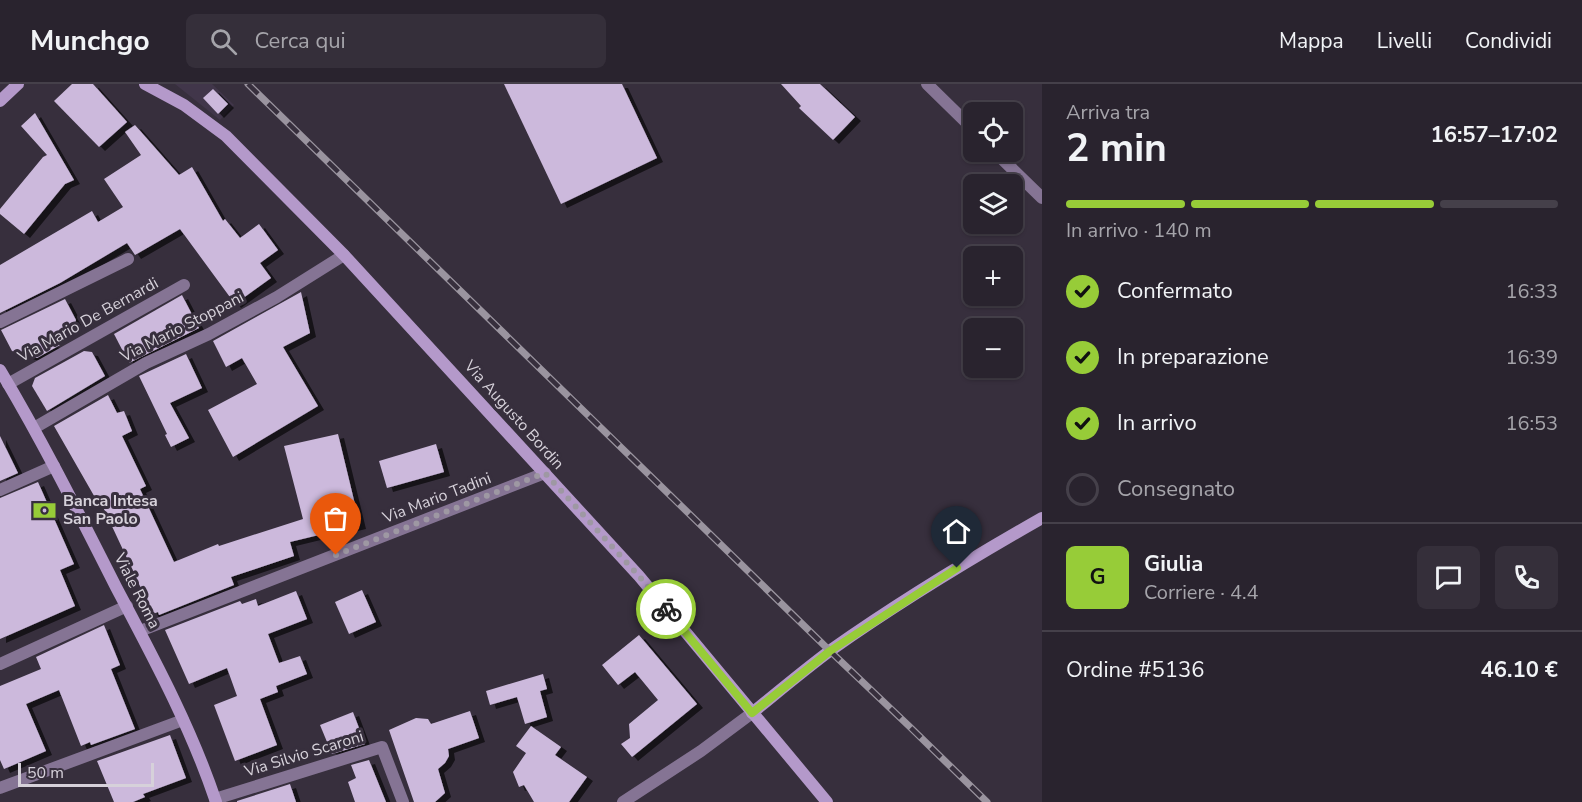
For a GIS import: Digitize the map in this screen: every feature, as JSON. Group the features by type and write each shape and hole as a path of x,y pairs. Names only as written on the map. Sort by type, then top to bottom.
{"street":[{"path":"0,101 18,84"},
{"name":"Via Augusto Bordin","path":"145,84 184,105 226,136 344,255 639,576 827,802"},
{"path":"927,84 963,119"},
{"path":"1005,162 1042,198"},
{"name":"Via Mario Stoppani","path":"34,428 146,363 209,334 277,297 344,255"},
{"path":"0,322 128,259"},
{"name":"Via Mario De Bernardi","path":"8,384 183,285"},
{"name":"Viale Roma","path":"0,370 34,428 140,631 183,720 215,801"},
{"path":"0,490 54,466"},
{"name":"Via Mario Tadini","path":"140,631 545,473"},
{"path":"623,802 702,752 830,651 976,556 1042,518"},
{"path":"0,664 127,606"},
{"path":"0,788 183,720"},
{"name":"Via Silvio Scaroni","path":"215,801 382,747 404,802"}],"shaded area":[{"path":"175,84 212,84 234,105 220,120"}],"building":[{"path":"72,84 93,84 127,122 99,147 54,101"},
{"path":"504,84 622,84 657,158 561,204"},
{"path":"781,84 820,84 855,117 833,140 799,108 801,106"},
{"path":"213,89 228,104 218,114 203,98"},
{"path":"35,113 74,180 65,184 24,234 0,214 0,209 47,155 21,126"},
{"path":"135,125 179,175 192,167 223,221 225,219 240,238 259,224 278,250 260,263 271,278 235,304 180,229 135,255 127,243 60,283 0,313 0,265 92,211 98,222 123,207 104,179 141,155 125,132"},
{"path":"301,292 310,333 283,347 318,406 233,457 208,410 257,384 242,358 226,367 213,341"},
{"path":"182,295 199,328 129,363 114,334"},
{"path":"65,299 76,320 74,326 45,342 60,345 37,358 12,351 1,330"},
{"path":"84,351 92,352 105,376 47,411 32,386 35,378"},
{"path":"186,354 202,388 170,403 189,438 171,447 139,376"},
{"path":"108,395 117,413 124,411 132,431 122,436 146,486 140,489 174,562 218,544 219,546 303,519 284,446 338,434 360,525 290,542 294,556 231,577 234,585 159,615 158,612 153,614 103,507 101,508 54,426"},
{"path":"0,436 18,473 0,481"},
{"path":"436,444 444,472 387,488 379,461"},
{"path":"38,482 74,564 60,570 75,606 0,639 0,498"},
{"path":"362,590 376,622 349,634 335,602"},
{"path":"296,591 307,619 268,634 279,663 300,656 307,674 276,686 278,692 260,699 277,745 235,761 214,705 237,696 227,668 189,684 165,630 240,601 242,604 256,599 258,606"},
{"path":"104,625 120,665 111,669 135,729 91,745 90,742 81,746 59,690 26,704 46,751 4,769 0,760 0,686 41,669 36,657"},
{"path":"639,635 697,704 632,757 621,744 630,738 629,724 658,700 635,672 618,685 602,665"},
{"path":"543,674 547,689 540,691 547,717 525,724 517,697 490,705 486,691"},
{"path":"470,711 479,738 448,749 449,756 438,769 445,793 435,802 414,802 389,730 416,718 428,719 431,724"},
{"path":"353,712 365,744 332,754 320,725"},
{"path":"531,726 561,747 555,755 587,777 569,802 534,802 524,785 519,787 513,772 526,753 516,746"},
{"path":"170,735 186,778 143,794 145,797 133,802 114,802 97,761"},
{"path":"369,760 386,802 355,802 348,782 356,778 351,765"},
{"path":"290,784 296,802 237,802 237,801"}],"railway":[{"path":"248,84 987,802"}],"way so far":[{"path":"336,555 545,473 666,609"}],"place":[{"name":"Banca Intesa San Paolo","path":"45,510"}],"route":[{"path":"666,609 752,713 830,651 957,568"}]}
